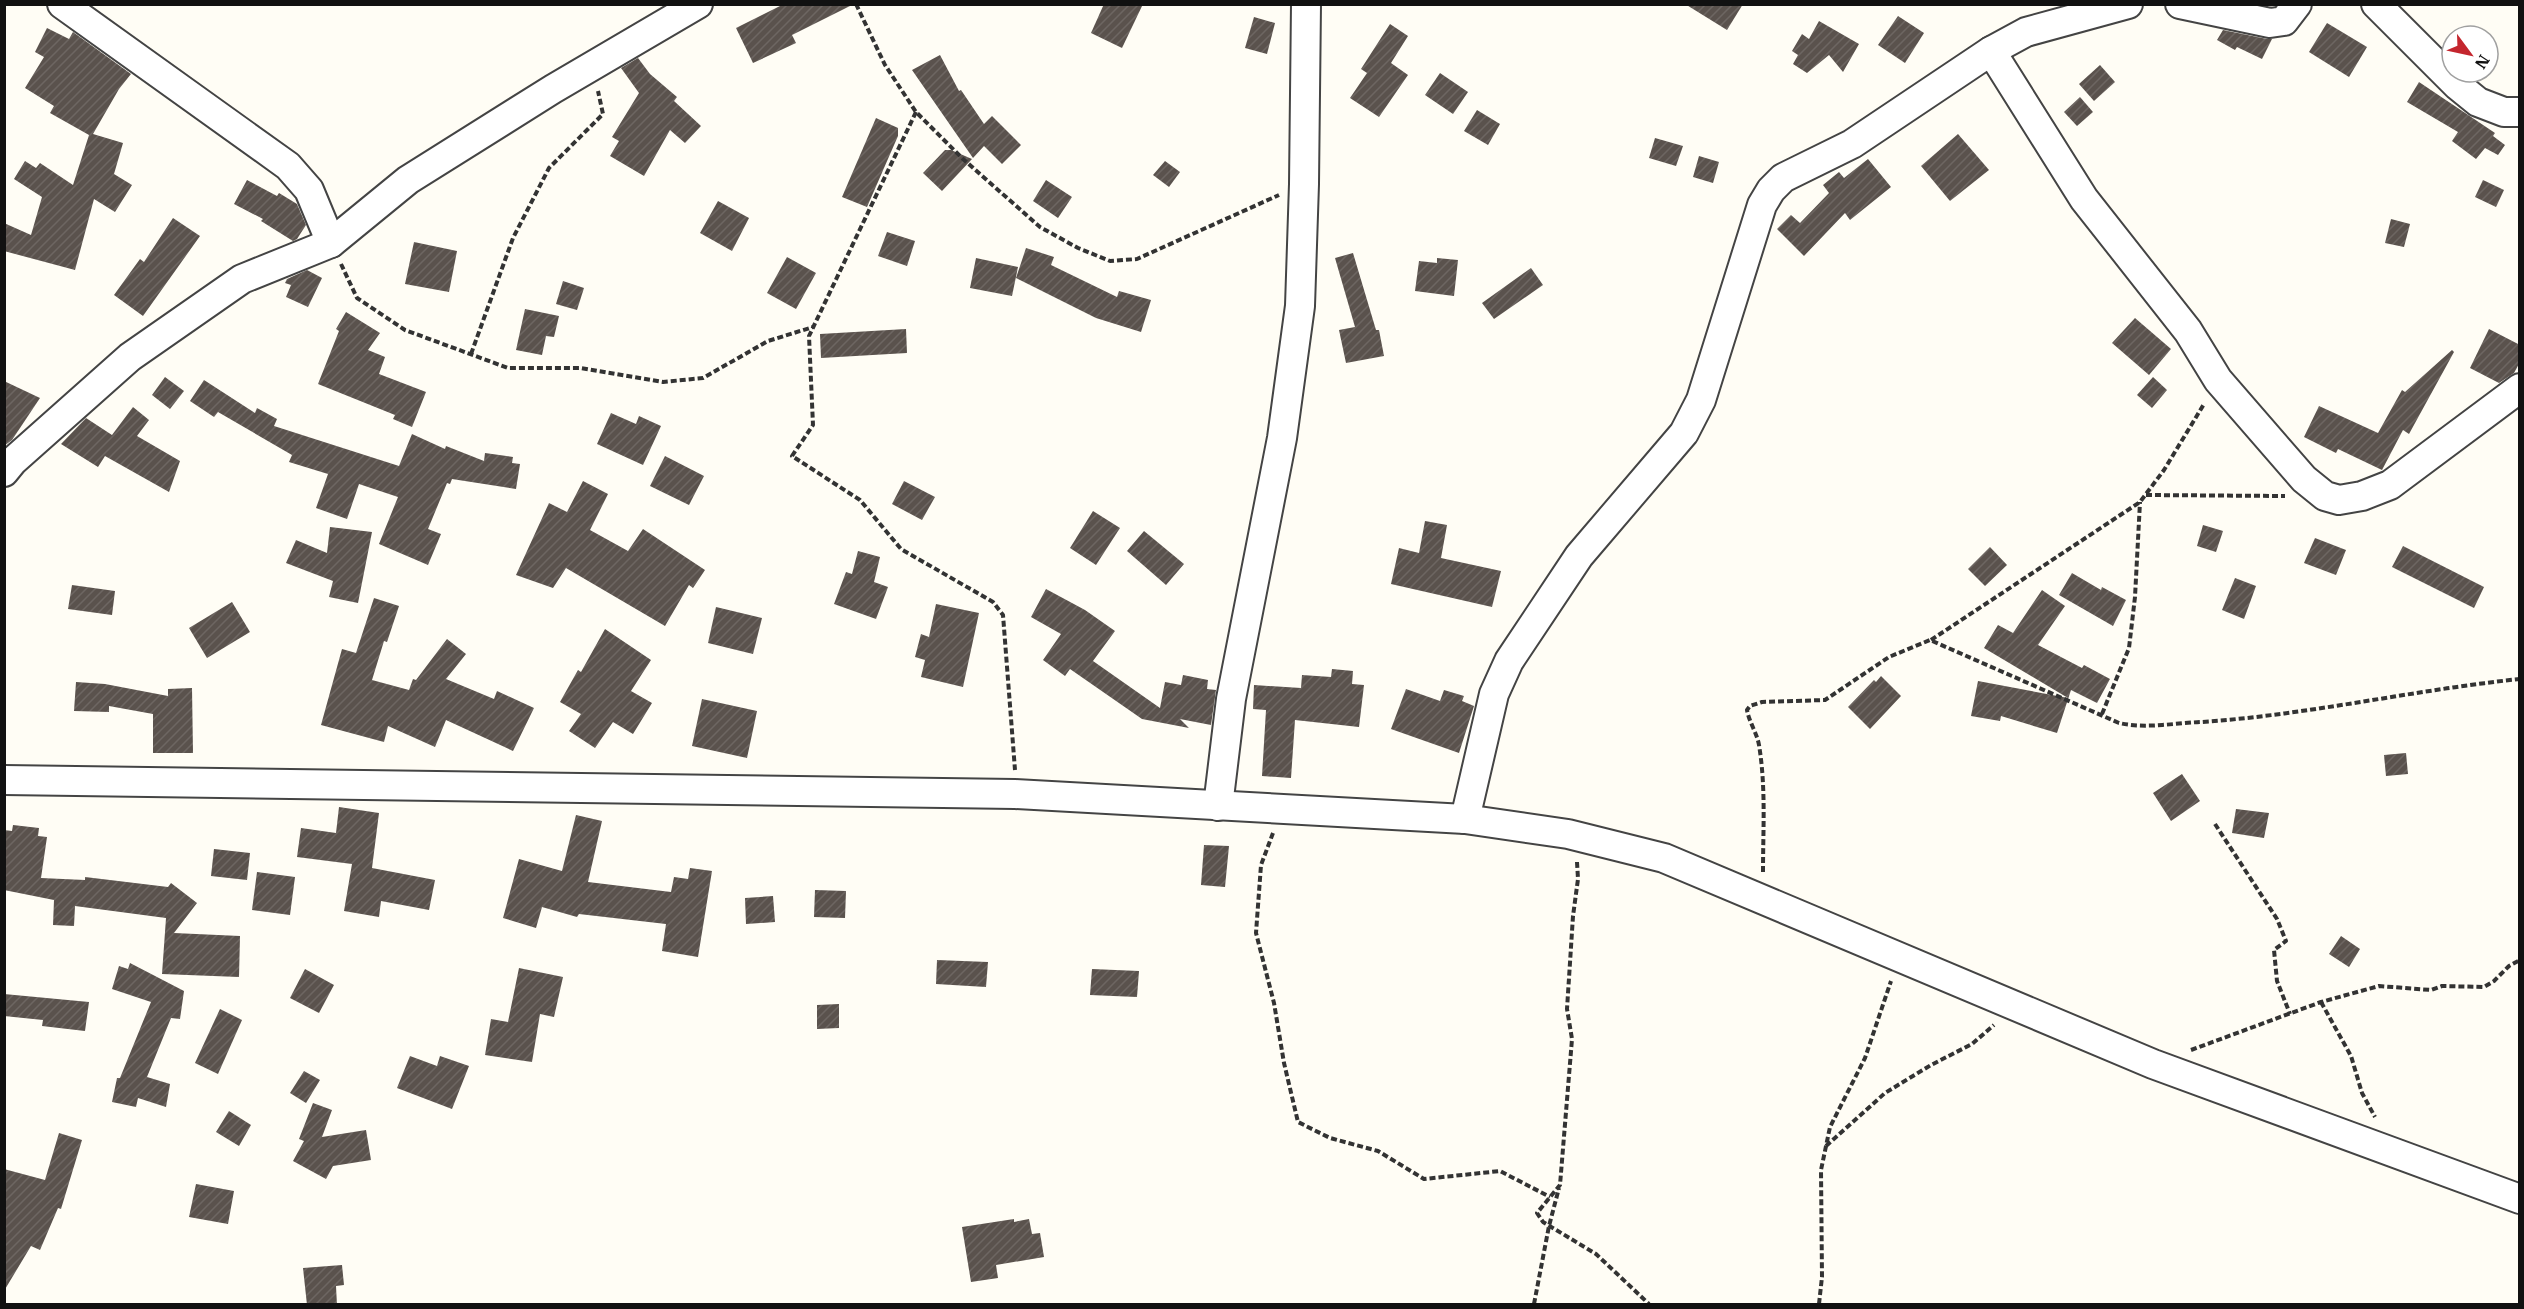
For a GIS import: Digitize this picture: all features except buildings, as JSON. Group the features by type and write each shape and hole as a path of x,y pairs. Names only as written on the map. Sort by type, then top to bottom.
{"street":[{"path":"62,4 288,166 309,190 331,243"},
{"path":"4,472 13,461 130,357 243,279 331,243 408,180 552,89 698,4"},
{"path":"1218,807 1231,699 1282,438 1299,306 1304,184 1306,4"},
{"path":"1465,819 1494,694 1509,661 1579,556 1684,433 1701,400 1762,206 1770,190 1783,178 1852,144 1991,51 2026,32 2128,4"},
{"path":"2180,4 2270,23 2284,21 2297,4"},
{"path":"2376,4 2457,85 2478,102 2504,112 2520,112"},
{"path":"1991,51 2084,199 2188,331 2218,381 2304,479 2325,496 2339,500 2362,496 2390,485 2520,388"},
{"path":"4,780 1015,794 1465,819 1576,836 1664,858 2153,1064 2520,1199"}],"path":[{"path":"856,4 885,65 916,112 963,159 1040,227 1078,248 1110,261 1137,259 1304,184"},
{"path":"471,354 513,238 549,168 603,114 594,66"},
{"path":"916,112 809,336 813,425 792,456 860,500 901,549 993,602 1003,615 1015,755 1015,794"},
{"path":"331,243 357,298 405,330 508,368 580,368 663,382 703,378 768,341 814,327"},
{"path":"1763,901 1763,792 1758,744 1747,710 1750,706 1762,702 1825,700 1889,657 1930,640 2140,502 2164,470 2218,381"},
{"path":"2145,495 2325,496"},
{"path":"2102,714 2129,648 2135,597 2140,502"},
{"path":"1930,640 2119,723 2138,726 2252,718 2520,679"},
{"path":"1281,810 1261,866 1256,933 1274,1003 1284,1063 1298,1122 1330,1138 1378,1151 1424,1179 1500,1171 1550,1197"},
{"path":"2215,824 2282,930 2286,941 2274,950 2277,981 2289,1014"},
{"path":"1534,1305 1560,1185 1572,1039 1567,1009 1573,916 1578,879 1576,836"},
{"path":"1814,1305 1819,1302 1822,1277 1821,1170 1830,1127 1865,1058 1899,958"},
{"path":"2153,1064 2321,1002 2379,986 2431,990 2442,986 2484,987 2520,960"},
{"path":"2321,1002 2335,1031 2351,1056 2362,1093 2377,1121 2382,1147"},
{"path":"1826,1146 1885,1093 1931,1065 1972,1044 1998,1022"},
{"path":"1560,1185 1537,1213 1550,1226 1596,1254 1649,1305"}]}
